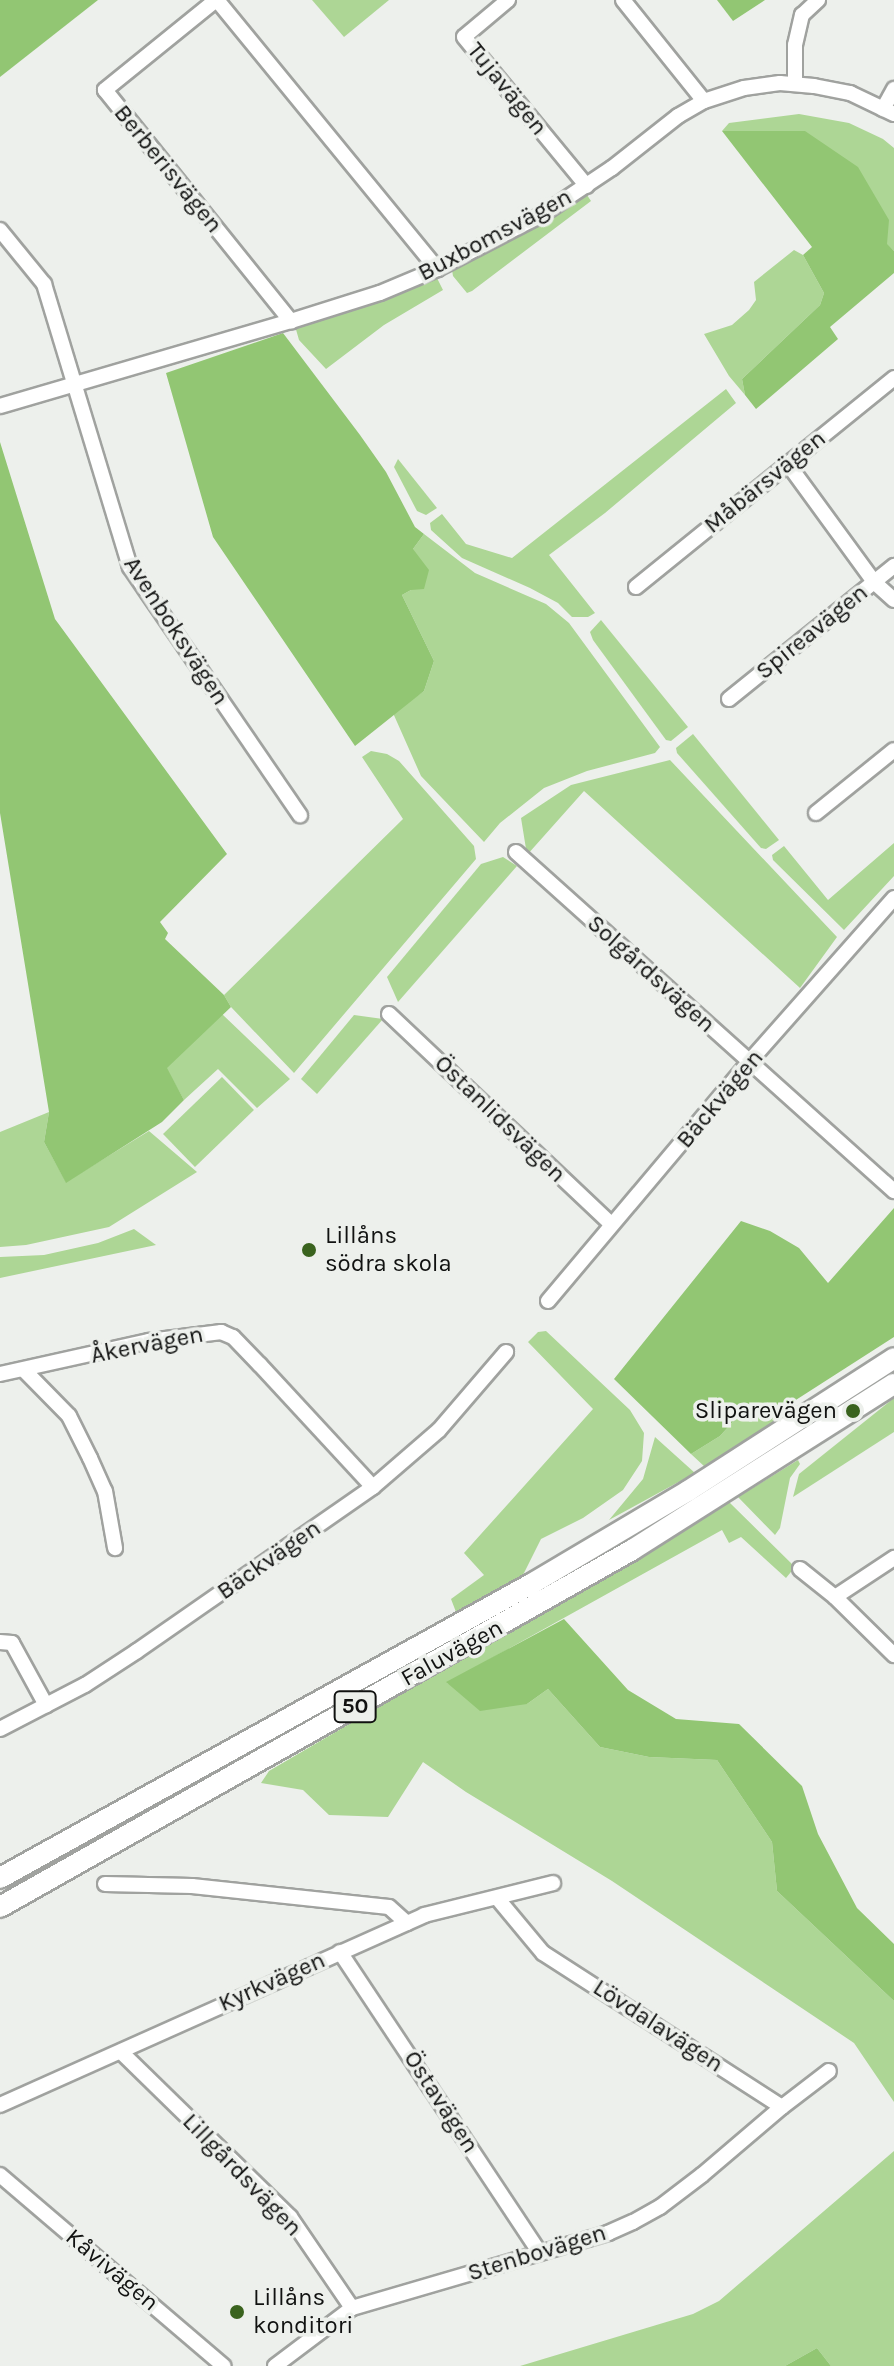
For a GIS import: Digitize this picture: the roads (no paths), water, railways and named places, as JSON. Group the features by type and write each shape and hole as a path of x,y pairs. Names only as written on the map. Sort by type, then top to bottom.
{"highway":[{"name":"Faluvägen","path":"0,1878 454,1628 688,1491 894,1358"},
{"name":"Faluvägen","path":"0,1907 520,1615 708,1503 894,1384"}],"street":[{"name":"Berberisvägen","path":"291,321 105,90 216,0 437,269"},
{"name":"Tujavägen","path":"508,0 464,37 587,186"},
{"path":"623,0 704,101"},
{"path":"795,84 795,45 802,15 818,0"},
{"name":"Buxbomsvägen","path":"0,406 291,321 380,293 437,269 516,229 587,186 678,116 704,101 744,88 795,84 850,93 888,111"},
{"path":"888,111 894,89"},
{"name":"Avenboksvägen","path":"0,230 44,284 130,567 300,815"},
{"name":"Måbärsvägen","path":"636,587 894,378"},
{"path":"788,464 874,582 894,600"},
{"name":"Spireavägen","path":"729,699 894,566"},
{"path":"816,813 894,750"},
{"name":"Solgårdsvägen","path":"516,852 894,1191"},
{"name":"Bäckvägen","path":"548,1301 611,1224 691,1135 749,1062 894,898"},
{"name":"Östanlidsvägen","path":"389,1014 611,1224"},
{"name":"Åkervägen","path":"0,1374 149,1341 221,1332 233,1337 373,1487"},
{"name":"Bäckvägen","path":"0,1729 137,1651 373,1487 439,1430 506,1352"},
{"path":"24,1370 69,1416 105,1491 115,1548"},
{"path":"835,1597 894,1558"},
{"path":"800,1569 835,1597 894,1655"},
{"path":"0,1642 12,1643 46,1705"},
{"name":"Kyrkvägen","path":"0,2105 407,1923 553,1883"},
{"path":"105,1884 192,1886 389,1907 407,1923"},
{"name":"Lövdalavägen","path":"498,1899 543,1953 782,2107"},
{"name":"Östavägen","path":"340,1952 540,2253"},
{"name":"Lillgårdsvägen","path":"121,2052 290,2217 352,2308"},
{"path":"782,2107 829,2071"},
{"name":"Stenbovägen","path":"275,2366 352,2308 608,2233 660,2207 782,2107"},
{"name":"Kåvivägen","path":"0,2175 224,2366"}],"place":[{"name":"Lillåns södra skola","path":"309,1250"},
{"name":"Sliparevägen","path":"853,1411"},
{"name":"Lillåns konditori","path":"237,2312"}]}
